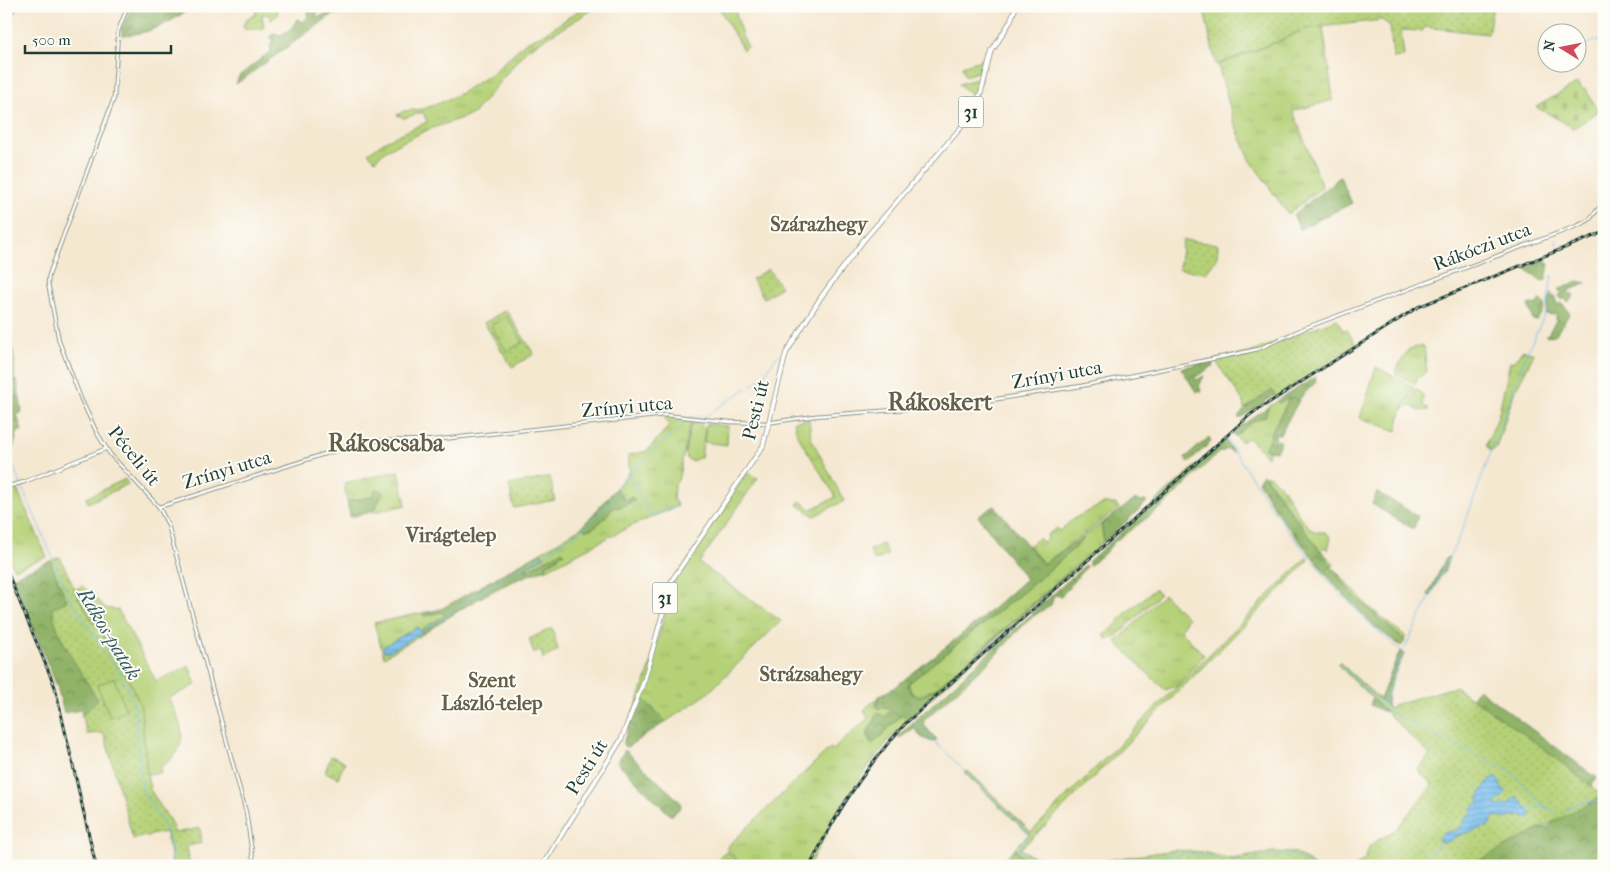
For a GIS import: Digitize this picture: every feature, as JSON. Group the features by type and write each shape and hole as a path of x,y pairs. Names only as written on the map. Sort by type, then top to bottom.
{"main road":[{"name":"Pesti út","path":"542,866 620,743 644,680 672,580 761,450 770,423 783,362 795,337 829,285 874,228 964,124 981,93 991,54 1010,22 1016,6"},
{"name":"Péceli út","path":"128,7 120,26 118,38 114,98 48,280 59,341 81,400 105,449 158,507 174,542 246,812 254,866"},
{"name":"Rákóczi utca","path":"1164,369 1254,350 1584,223 1604,202"},
{"name":"Zrínyi utca","path":"158,507 365,441 449,439 664,415 735,423 770,423 815,416 986,401 1164,369"},
{"path":"6,487 105,449"}],"green space":[{"path":"6,6 17,6 6,39"},
{"path":"132,6 192,6 177,17 151,30 123,35 121,30"},
{"path":"255,6 278,6 277,15 271,20 269,15 262,14 264,26 262,29 244,29 243,25 249,17 256,15"},
{"path":"309,6 322,6 316,14 319,17 342,6 354,6 329,17 236,84 239,76 271,51 270,46 274,39 270,38 273,33 281,35 292,28 297,19 303,22 308,17"},
{"path":"585,6 599,6 526,50 473,114 427,130 386,150 375,160 368,153 385,141 427,122 423,112 404,118 397,115 404,111 423,109 461,93 491,74 526,42 546,33"},
{"path":"718,6 734,6 742,36 748,46 743,50"},
{"path":"1203,6 1493,6 1488,34 1425,27 1422,31 1401,30 1404,57 1393,58 1390,26 1382,20 1303,29 1282,40 1216,65"},
{"path":"1323,26 1333,100 1293,111 1322,187 1288,214 1251,161 1235,125 1218,65 1282,40 1303,29"},
{"path":"983,59 980,71 965,76 962,66"},
{"path":"982,77 975,98 959,84"},
{"path":"1578,83 1583,90 1585,89 1599,111 1574,128 1536,107"},
{"path":"1340,177 1352,203 1300,229 1293,215"},
{"path":"1183,240 1218,244 1217,259 1206,273 1179,269"},
{"path":"1546,260 1549,264 1546,280 1540,281 1525,268"},
{"path":"768,269 781,287 764,298 752,279"},
{"path":"1578,281 1587,283 1568,291 1570,295 1573,294 1573,298 1568,302 1565,299 1561,299 1559,295 1563,293 1558,290"},
{"path":"1551,293 1553,297 1556,297 1557,305 1562,303 1570,313 1556,334 1546,337 1556,321 1556,313 1553,315 1546,314"},
{"path":"6,295 14,360 14,381 17,381 22,412 17,415 22,430 17,433 9,463 12,483 6,483"},
{"path":"1540,299 1545,304 1544,310 1536,321 1533,320 1528,305 1537,304"},
{"path":"506,310 534,354 512,367 484,323"},
{"path":"506,316 523,342 507,352 491,326"},
{"path":"1337,319 1343,331 1346,329 1356,344 1276,397 1272,390 1244,409 1243,401 1215,360 1249,353"},
{"path":"1424,346 1427,372 1417,378 1416,384 1397,375 1395,371 1409,349"},
{"path":"1523,350 1534,354 1514,393 1496,448 1491,451 1486,445 1498,417 1510,362 1514,361"},
{"path":"1212,361 1213,366 1194,378 1197,380 1204,376 1199,385 1201,391 1196,392 1181,368"},
{"path":"1376,367 1414,387 1409,397 1403,403 1397,431 1360,418"},
{"path":"1315,377 1316,382 1301,397 1280,434 1274,435 1276,438 1273,443 1279,440 1281,442 1276,451 1264,449 1290,397 1279,403 1277,401"},
{"path":"1416,388 1423,395 1423,405 1429,410 1419,411 1410,405 1403,410 1405,401 1412,397"},
{"path":"1272,390 1275,395 1239,419 1239,415 1256,400"},
{"path":"1288,396 1264,449 1270,450 1267,457 1248,438 1241,442 1235,436 1253,421 1264,417 1268,407"},
{"path":"1268,407 1265,417 1253,421 1235,436 1231,433"},
{"path":"664,416 693,419 693,423 690,424 678,481 674,485 673,499 678,506 629,527 547,569 546,565 558,559 545,559 527,571 525,568 543,556 541,552 582,527 585,530 598,524 614,507 634,501 624,501 616,488 630,471 628,455 647,451 669,426"},
{"path":"809,419 811,438 844,501 814,516 797,504 800,501 811,509 836,497 797,435 794,421"},
{"path":"700,424 705,430 701,457 692,461 687,459 685,453 690,426"},
{"path":"706,424 728,426 727,445 704,442"},
{"path":"1209,437 1211,442 1188,463 1185,458"},
{"path":"1225,440 1233,453 1228,449 1218,453 1163,506 1114,542 1105,553 1089,566 1089,561"},
{"path":"399,471 406,505 350,517 350,515 375,509 378,504 372,497 347,501 344,483"},
{"path":"747,473 758,478 699,563 781,621 707,694 664,723 664,719 643,698 637,703 647,677 674,581"},
{"path":"1263,474 1353,595 1405,641 1401,646 1375,627 1340,591 1283,521 1258,481"},
{"path":"1265,476 1270,476 1283,488 1300,517 1311,529 1316,532 1325,532 1331,537 1328,550 1324,547 1321,550 1334,564 1332,567"},
{"path":"550,477 555,500 514,508 509,485"},
{"path":"125,479 128,484 88,503 86,498"},
{"path":"16,487 47,557 14,569 6,551 6,491"},
{"path":"616,488 624,500 632,497 635,501 614,507 597,525 585,530 582,527"},
{"path":"376,489 383,492 375,509 350,515 347,501 372,497"},
{"path":"1377,492 1418,516 1414,528 1372,504"},
{"path":"1136,499 1139,502 1146,501 1146,503 1104,542 1101,524"},
{"path":"1103,504 1116,504 1119,508 1044,564 1029,546 1039,538 1043,542 1048,539 1047,535 1057,528 1060,531 1073,519"},
{"path":"995,506 1043,564 1082,538 1083,540 1041,578 908,684 911,693 919,697 936,688 953,674 1092,552 908,719 901,715 872,745 867,735 875,721 875,716 878,713 885,717 891,709 888,707 879,709 876,705 879,696 895,687 980,620 1026,579 978,516"},
{"path":"1101,524 1104,542 936,688 919,697 912,693 908,684 964,638 982,626 1083,540 1082,538"},
{"path":"883,544 888,555 874,561 870,550"},
{"path":"562,551 564,553 546,565 547,569 498,588 467,605 423,634 421,630 446,615 441,612 424,616 422,613 441,609 541,552 544,556 525,568 527,571"},
{"path":"60,557 80,601 121,664 141,706 148,780 151,791 170,821 175,833 200,828 202,843 187,846 189,861 194,866 172,866 165,832 133,839 104,733 87,734 82,716 98,700 63,642 54,618 53,608 67,601 50,561"},
{"path":"1307,557 1309,560 1020,849 1036,858 1089,863 1172,853 1211,866 1007,866 1022,858 1015,848 1029,834 965,773 968,771 1031,832"},
{"path":"1449,557 1444,573 1441,575 1431,596 1428,595 1446,558"},
{"path":"50,561 67,601 53,608 62,640 98,700 82,716 81,710 64,713 57,686 12,577"},
{"path":"1085,565 1087,567 1061,596 1054,595 1051,605 1029,619 990,661 924,720 924,725 937,740 932,742 921,737 914,728 900,738 898,736"},
{"path":"1334,569 1369,607 1405,636 1405,639 1402,639 1353,595"},
{"path":"82,586 106,608 118,610 156,681 189,666 196,685 169,698 180,724 182,734 180,746 174,756 160,767 161,773 147,774 141,706 121,664 74,590"},
{"path":"1155,589 1160,594 1115,638 1106,639 1106,636 1103,635 1111,630 1126,613"},
{"path":"1164,594 1188,618 1180,630 1204,655 1176,686 1165,690 1116,642"},
{"path":"441,612 447,615 422,630 423,634 384,657 374,623 422,613 425,616"},
{"path":"552,628 558,650 543,659 541,650 534,654 529,639"},
{"path":"1400,651 1404,654 1390,688 1387,702 1388,707 1385,712 1370,705 1374,694 1380,699"},
{"path":"1339,662 1390,709 1393,705 1455,687 1534,741 1603,796 1468,866 1356,866 1365,859 1370,845 1395,830 1432,785 1418,770 1430,755 1337,664"},
{"path":"114,678 126,711 110,717 97,685"},
{"path":"1478,689 1597,778 1588,791 1604,803 1604,866 1462,866 1500,842 1548,827 1562,815 1469,702"},
{"path":"879,696 876,704 878,708 888,707 891,709 885,717 871,724 867,735 872,745 902,715 908,719 865,771 841,807 809,866 743,866 726,848 830,748 833,750 868,718 864,710"},
{"path":"643,698 664,719 664,723 627,747 624,746 623,743 637,703"},
{"path":"625,750 680,802 681,807 671,816 617,762"},
{"path":"331,756 345,762 338,778 325,772"},
{"path":"1015,848 1022,858 1007,866 997,866"},
{"path":"1174,850 1202,852 1232,859 1274,852 1296,853 1315,866 1020,866 1029,856 1089,863"},
{"path":"727,851 741,866 710,866"}],"water":[{"path":"417,627 421,633 389,651 384,651 383,647"},
{"path":"1495,776 1506,793 1496,803 1497,806 1510,804 1515,797 1518,797 1532,815 1527,819 1522,815 1503,819 1495,816 1488,826 1457,836 1445,843 1439,842 1439,838 1443,833 1457,830 1461,826 1465,818 1471,814 1473,807 1479,802 1480,794 1484,787"}],"waterway":[{"path":"1588,44 1601,39"},
{"path":"1556,239 1556,244"},
{"path":"1547,307 1552,275"},
{"path":"1405,648 1463,529 1525,357 1547,310"},
{"path":"752,385 763,377 775,358 784,352 802,322"},
{"path":"693,416 704,417 747,388"},
{"path":"648,456 688,420"},
{"path":"1221,442 1226,439 1254,481"},
{"name":"Rákos-patak","path":"6,450 72,602 124,680 135,708 142,790 164,825 171,845 173,866"},
{"path":"617,492 637,465 646,458"},
{"path":"631,477 650,516 676,506"},
{"path":"1255,482 1285,527 1310,558"},
{"path":"421,631 488,587 573,536 588,524 615,495"},
{"path":"1314,562 1339,593"},
{"path":"1340,594 1347,601"},
{"path":"1348,602 1371,625"},
{"path":"1372,626 1403,652 1383,705"},
{"path":"1339,664 1388,711 1430,733"},
{"path":"914,722 961,767"},
{"path":"1434,735 1511,772 1547,809"},
{"path":"962,769 1030,834 1019,849"},
{"path":"1564,811 1579,803 1589,801 1594,801 1604,806"},
{"path":"1526,808 1539,806 1557,811"},
{"path":"1412,866 1430,854 1440,842"},
{"path":"1020,850 1030,861 1110,864 1151,857"},
{"path":"1136,866 1160,857 1186,854 1230,862 1272,856 1293,856 1311,866"},
{"path":"1252,866 1259,860"}],"railway":[{"path":"810,866 830,827 853,790 891,739 906,723 1251,414 1418,307 1604,232"},
{"path":"6,569 55,687 96,866"}],"district":[{"name":"Szárazhegy","path":"819,224"},
{"name":"Rákoskert","path":"940,402"},
{"name":"Rákoscsaba","path":"386,443"},
{"name":"Virágtelep","path":"451,535"},
{"name":"Strázsahegy","path":"811,674"},
{"name":"Szent László-telep","path":"492,692"}]}
